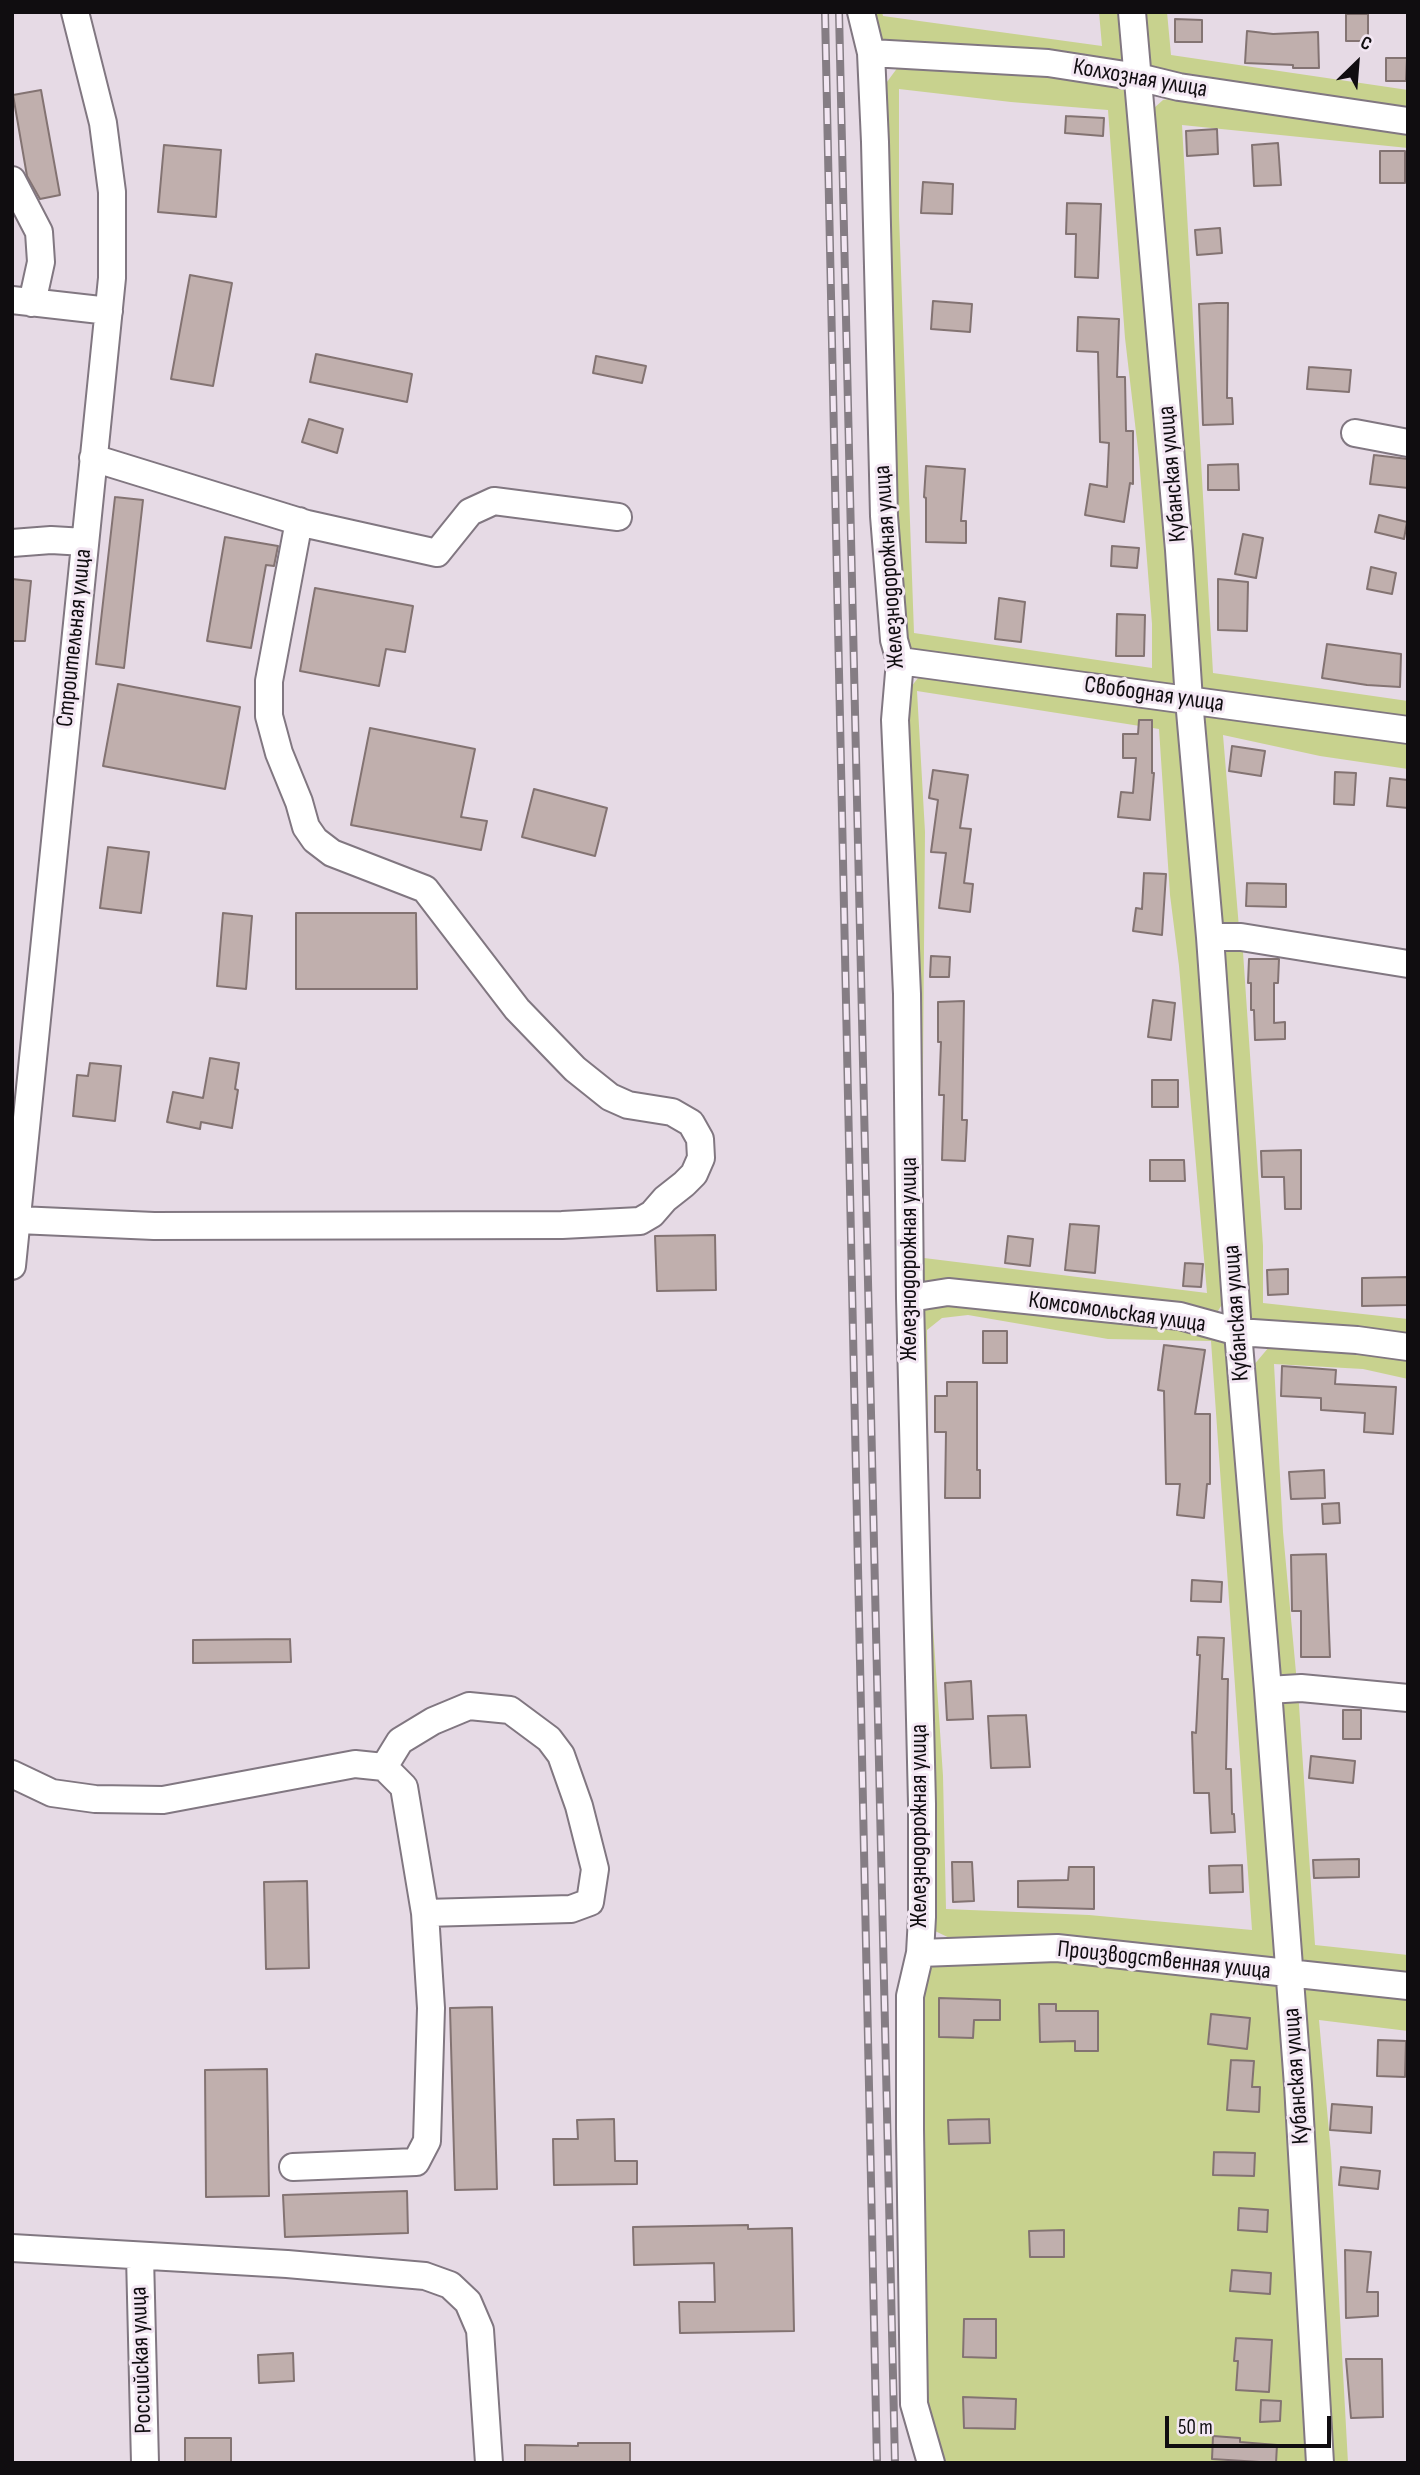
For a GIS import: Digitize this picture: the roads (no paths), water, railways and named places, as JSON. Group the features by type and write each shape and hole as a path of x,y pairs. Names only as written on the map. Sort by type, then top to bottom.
{"street":[{"name":"Строительная улица","path":"12,1266 112,278 112,192 103,123 75,12"},
{"name":"Железнодорожная улица","path":"861,12 871,53 884,516 894,639 901,661 895,720 907,994 910,1297 922,1804 920,1953 910,1996 909,2129 914,2404 931,2463"},
{"name":"Кубанская улица","path":"1132,12 1180,550 1189,700 1268,1690 1298,2085 1320,2463"},
{"name":"Колхозная улица","path":"871,53 1048,63 1179,87 1408,121"},
{"path":"12,180 38,232 41,262 22,302 109,310"},
{"path":"1354,433 1408,443"},
{"path":"93,458 299,521 437,553 470,512 494,501 618,517"},
{"path":"18,1220 154,1226 562,1225 640,1222 694,1174 701,1158 700,1139 691,1123 672,1112 628,1105 610,1097 575,1069 517,1009 425,889 332,853 314,840 306,827 269,716 269,681 299,521"},
{"path":"12,543 51,540 85,542"},
{"name":"Свободная улица","path":"901,661 1408,730"},
{"path":"1210,937 1241,937 1408,964"},
{"name":"Комсомольская улица","path":"910,1297 948,1292 1180,1316 1238,1332 1357,1340 1408,1347"},
{"path":"1268,1690 1301,1688 1408,1698"},
{"path":"384,1767 400,1741 433,1721 469,1706 510,1710 549,1739 561,1755 579,1806 595,1869 590,1902 571,1909 425,1913"},
{"path":"12,1774 52,1793 95,1799 163,1800 355,1763 384,1767 404,1787 425,1913 430,2008 427,2141 416,2162 293,2167"},
{"name":"Производственная улица","path":"920,1953 1056,1948 1408,1986"},
{"path":"12,2248 287,2263 425,2276 450,2285 468,2302 480,2330 489,2463"},
{"name":"Российская улица","path":"140,2256 145,2463"}],"railway":[{"path":"825,12 877,2463"},
{"path":"839,12 895,2463"}]}
